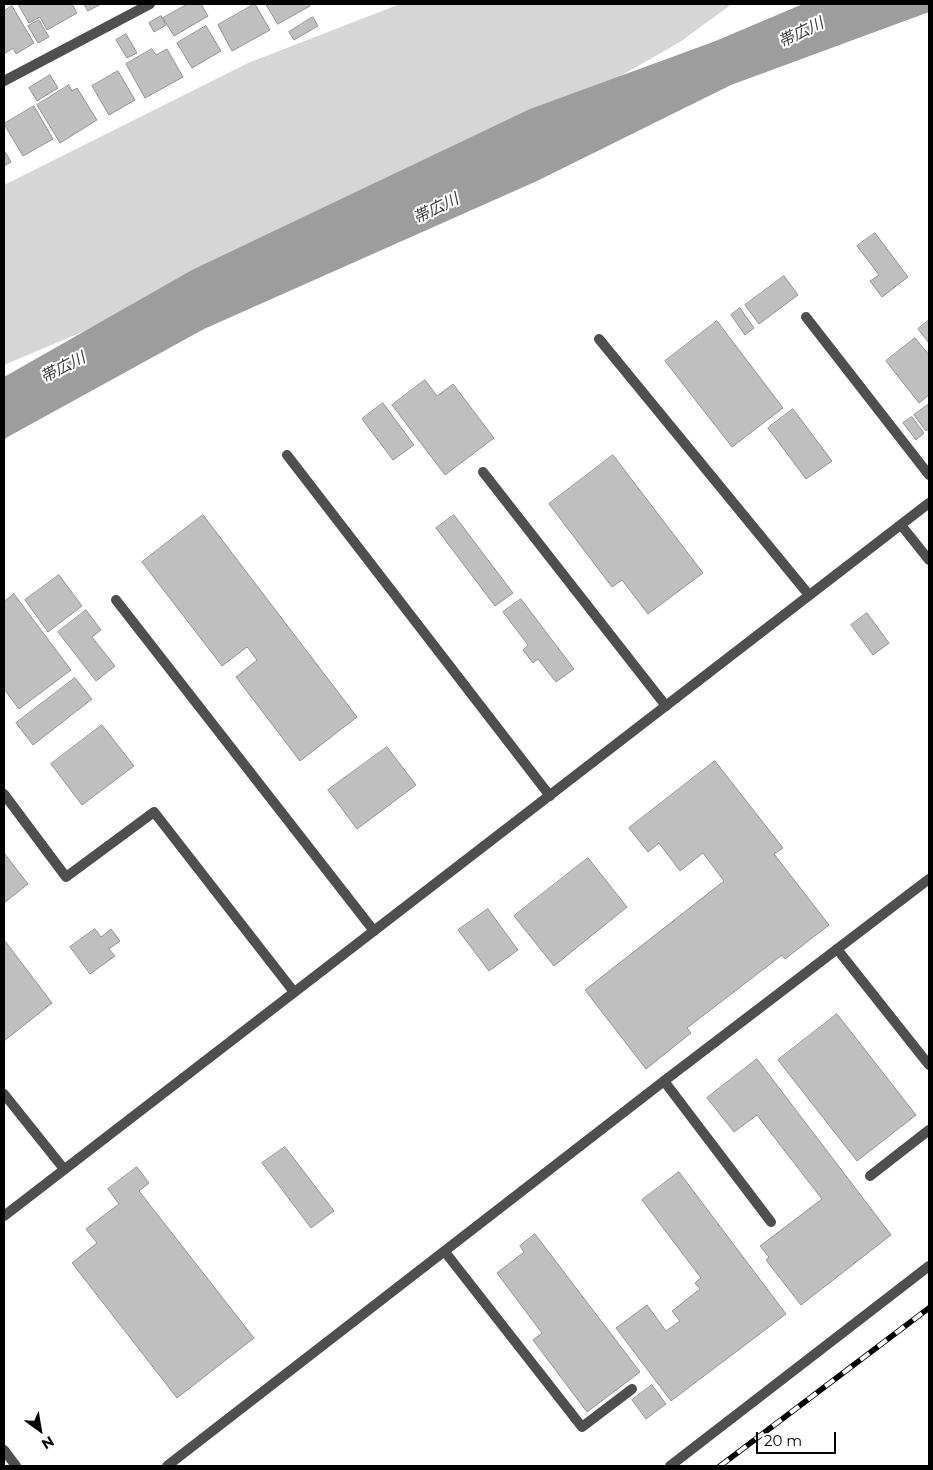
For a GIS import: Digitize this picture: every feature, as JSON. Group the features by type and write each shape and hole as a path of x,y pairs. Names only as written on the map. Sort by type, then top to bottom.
{"street":[{"path":"4,81 150,4"},
{"path":"806,317 929,474"},
{"path":"599,339 810,595"},
{"path":"287,455 550,796"},
{"path":"483,472 666,706"},
{"path":"4,1216 929,503"},
{"path":"901,525 929,560"},
{"path":"116,600 374,931"},
{"path":"4,794 66,877 154,812 294,992"},
{"path":"167,1466 664,1081 929,879"},
{"path":"838,949 929,1065"},
{"path":"664,1081 771,1222"},
{"path":"4,1094 64,1169"},
{"path":"870,1176 929,1130"},
{"path":"445,1252 582,1427 632,1389"},
{"path":"670,1466 929,1266"},
{"path":"4,1450 16,1466"}],"shaded area":[{"path":"400,4 732,4 680,42 531,127 257,258 4,365 4,185 248,63"}],"water":[{"name":"帯広川","path":"803,4 929,4 929,12 731,85 537,181 204,329 4,439 4,377 192,270 530,109 713,42"}],"building":[{"path":"22,4 72,4 77,13 47,30 40,17 29,23 19,6"},
{"path":"84,4 101,4 88,11"},
{"path":"188,4 201,4 208,16 174,36 163,18"},
{"path":"255,4 270,30 232,51 218,25"},
{"path":"266,4 309,4 310,6 278,24"},
{"path":"12,6 34,43 16,54 13,48 4,54 4,11"},
{"path":"161,16 166,25 154,32 149,23"},
{"path":"313,17 318,26 294,40 289,32"},
{"path":"39,20 49,37 38,43 28,26"},
{"path":"206,26 221,51 192,68 177,43"},
{"path":"126,34 137,53 127,58 116,40"},
{"path":"152,49 156,55 167,49 183,77 145,98 126,64"},
{"path":"118,71 135,100 109,115 92,86"},
{"path":"50,75 58,88 37,101 29,88"},
{"path":"69,85 72,91 77,88 97,120 60,143 37,105"},
{"path":"34,106 53,139 23,156 4,124"},
{"path":"6,153 11,162 4,166 4,154"},
{"path":"875,233 908,277 882,297 870,281 879,275 857,246"},
{"path":"784,276 798,295 759,324 745,305"},
{"path":"740,308 754,328 745,335 731,315"},
{"path":"929,320 929,343 918,329"},
{"path":"717,321 783,408 732,447 665,361"},
{"path":"915,338 929,355 929,395 919,403 886,361"},
{"path":"425,380 437,396 453,384 494,438 445,475 392,405"},
{"path":"383,403 414,445 393,460 362,419"},
{"path":"929,404 929,429 926,431 914,415"},
{"path":"793,409 832,461 806,479 768,428"},
{"path":"912,417 924,433 916,440 903,423"},
{"path":"613,455 703,573 648,614 622,580 612,587 549,504"},
{"path":"203,515 357,717 300,761 236,677 257,660 247,647 222,666 142,562"},
{"path":"454,515 513,593 495,606 436,528"},
{"path":"59,575 82,606 48,632 25,600"},
{"path":"14,594 71,670 19,709 4,689 4,602"},
{"path":"521,599 574,669 556,682 538,659 533,663 523,650 528,645 503,612"},
{"path":"86,610 101,630 92,637 115,666 96,681 58,632"},
{"path":"867,613 889,643 873,655 851,625"},
{"path":"75,678 92,699 33,745 16,723"},
{"path":"102,725 134,766 82,805 51,764"},
{"path":"387,747 416,785 357,829 328,790"},
{"path":"715,761 783,848 774,854 829,925 785,959 782,955 687,1028 691,1033 646,1069 585,990 724,881 703,853 680,871 659,843 648,852 629,828"},
{"path":"4,853 28,884 4,903"},
{"path":"588,858 627,907 554,966 514,916"},
{"path":"488,909 518,950 489,971 458,930"},
{"path":"95,929 101,937 111,929 120,941 109,949 115,956 90,974 70,947"},
{"path":"4,942 52,1003 4,1041"},
{"path":"837,1014 916,1115 857,1161 778,1060"},
{"path":"757,1059 891,1235 801,1305 766,1260 769,1257 760,1246 822,1199 757,1115 734,1132 707,1098"},
{"path":"285,1147 334,1211 311,1228 262,1163"},
{"path":"137,1167 149,1183 139,1191 254,1338 177,1398 72,1263 97,1243 86,1229 119,1204 108,1189"},
{"path":"679,1172 786,1314 671,1401 616,1328 647,1305 666,1331 680,1321 672,1311 700,1289 695,1283 701,1278 642,1200"},
{"path":"535,1234 640,1372 587,1412 533,1340 542,1333 497,1273 524,1252 520,1246"},
{"path":"652,1385 666,1404 646,1419 632,1400"}],"railway":[{"path":"720,1466 929,1308"}]}
